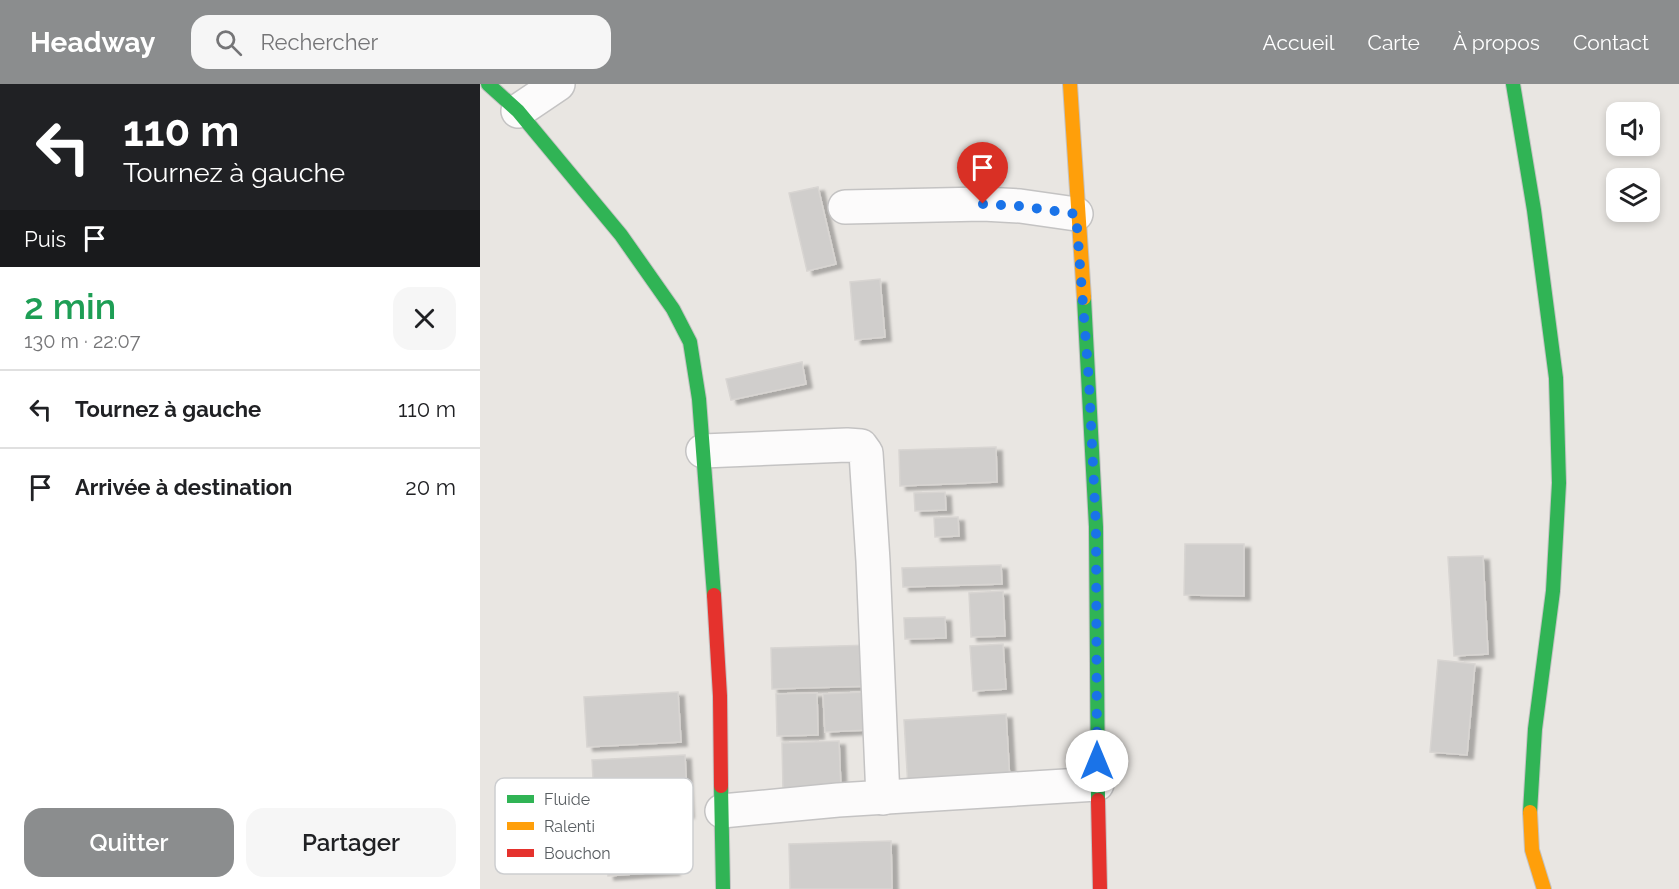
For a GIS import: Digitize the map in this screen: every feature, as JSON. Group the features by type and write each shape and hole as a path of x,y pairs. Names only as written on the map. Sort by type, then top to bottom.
{"street":[{"path":"488,84 518,111 621,235 673,309 690,342 699,399 719,685 723,889"},
{"path":"518,111 558,84"},
{"path":"1070,84 1096,527 1097,784 1100,889"},
{"path":"1513,84 1534,210 1556,378 1559,483 1553,591 1535,729 1530,807 1532,850 1544,889"},
{"path":"845,207 983,204 1020,206 1076,214"},
{"path":"703,451 848,445 861,446 866,453 883,798"},
{"path":"722,810 1097,784"}],"building":[{"path":"818,187 836,264 807,271 789,193"},
{"path":"880,279 885,337 855,340 850,282"},
{"path":"802,362 806,384 731,400 726,379"},
{"path":"996,447 997,482 900,486 899,450"},
{"path":"945,492 946,510 915,511 914,493"},
{"path":"958,517 959,536 935,537 934,518"},
{"path":"1185,544 1244,544 1244,596 1184,595"},
{"path":"1483,556 1488,654 1454,656 1448,557"},
{"path":"1001,565 1002,584 903,587 902,568"},
{"path":"1003,591 1005,636 971,637 969,593"},
{"path":"945,617 946,638 905,639 904,618"},
{"path":"1003,644 1006,689 973,691 970,646"},
{"path":"870,645 872,686 772,689 771,648"},
{"path":"1438,660 1475,664 1467,755 1430,752"},
{"path":"678,692 681,742 587,747 584,697"},
{"path":"865,692 867,730 825,732 823,694"},
{"path":"817,693 818,735 777,736 776,694"},
{"path":"1006,714 1010,782 908,788 904,720"},
{"path":"839,741 841,789 783,791 782,743"},
{"path":"685,755 686,778 593,778 592,760"},
{"path":"891,841 892,889 790,889 789,844"},
{"path":"608,874 634,874 608,876"}],"traffic: fast":[{"path":"488,84 518,111 621,235 673,309 690,342 699,399 714,595"},
{"path":"1513,84 1534,210 1556,378 1559,483 1553,591 1535,729 1530,812"},
{"path":"1084,298 1096,527 1098,800"},
{"path":"721,786 723,889"}],"traffic: slow":[{"path":"1070,84 1084,298"},
{"path":"1530,812 1532,850 1544,889"}],"traffic: jam":[{"path":"714,595 720,696 721,786"},
{"path":"1098,800 1100,889"}],"route":[{"path":"983,204 1020,206 1076,214 1089,382 1096,527 1097,761"}]}
